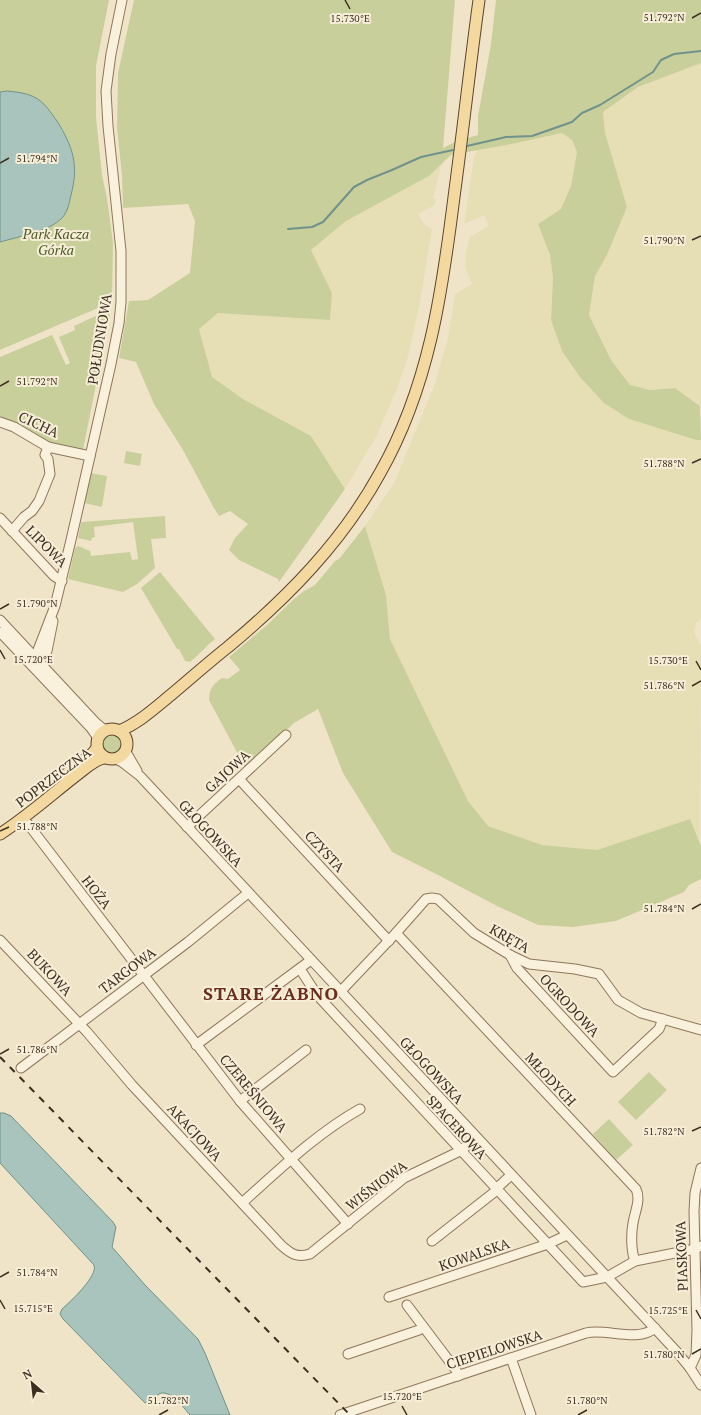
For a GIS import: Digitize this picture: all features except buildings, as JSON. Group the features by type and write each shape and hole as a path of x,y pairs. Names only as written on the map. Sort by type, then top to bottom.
{"main road":[{"path":"127,740 130,734 148,714 256,624 304,577 322,557 352,518 381,472 394,445 410,410 420,382 436,318 450,227 479,0"},
{"path":"119,730 148,714"},
{"path":"112,729 119,730 124,734 127,740 126,752 120,758 110,760 104,758 100,753 98,743 101,734 112,729"},
{"name":"POPRZECZNA","path":"0,831 48,788 93,753 98,743"},
{"name":"POPRZECZNA","path":"0,834 13,826 99,759 104,758"}],"street":[{"name":"POŁUDNIOWA","path":"36,663 39,647 55,606 62,581 116,343 121,302 121,251 106,91 111,54 122,0"},
{"name":"CICHA","path":"0,422 14,427 48,447 90,456"},
{"name":"LIPOWA","path":"12,531 24,517 32,511 39,501 50,474 48,459 45,454 48,447"},
{"name":"LIPOWA","path":"0,518 54,576 62,581"},
{"name":"POŁUDNIOWA","path":"36,663 47,652 55,606"},
{"path":"0,620 27,649 36,663 91,728 98,743"},
{"path":"0,632 36,663 96,723 102,728 108,730"},
{"path":"27,649 39,647"},
{"name":"GAJOWA","path":"187,827 240,780 286,735"},
{"name":"GŁOGOWSKA","path":"126,752 140,776"},
{"name":"GŁOGOWSKA","path":"116,759 140,776 655,1328 690,1368 701,1385"},
{"name":"CZYSTA","path":"240,780 389,941"},
{"name":"HOŻA","path":"28,824 144,976"},
{"name":"TARGOWA","path":"21,1068 144,976 248,893"},
{"name":"KRĘTA","path":"340,992 389,941 426,899 432,898 438,899 474,933 510,955 529,964 575,969 599,974 618,1000 641,1013 701,1030"},
{"name":"MŁODYCH","path":"396,933 636,1189 638,1200 632,1231 635,1261"},
{"name":"BUKOWA","path":"0,940 80,1024"},
{"name":"OGRODOWA","path":"510,955 517,968 613,1072 659,1029 663,1019"},
{"path":"196,1045 311,960"},
{"name":"SPACEROWA","path":"300,968 317,995 583,1282 607,1277"},
{"name":"CZEREŚNIOWA","path":"144,976 240,1101 348,1224"},
{"name":"AKACJOWA","path":"80,1024 132,1086 281,1245 295,1255"},
{"path":"240,1101 306,1050"},
{"path":"242,1203 291,1159 343,1119 360,1110"},
{"name":"WIŚNIOWA","path":"295,1255 303,1256 310,1254 404,1178 460,1150 477,1138"},
{"name":"PIASKOWA","path":"690,1368 696,1355 698,1248 694,1211 695,1192 701,1168"},
{"path":"432,1241 497,1189 511,1175"},
{"name":"KOWALSKA","path":"390,1298 548,1244 567,1235"},
{"path":"607,1277 635,1261 698,1248"},
{"path":"407,1305 409,1294 408,1291"},
{"path":"399,1294 456,1370 458,1376"},
{"path":"348,1354 424,1327"},
{"name":"CIEPIELOWSKA","path":"342,1414 592,1332 638,1335 655,1328"},
{"path":"511,1358 531,1415"}],"shaded area":[{"path":"701,63 701,406 675,388 650,390 630,385 611,360 589,315 595,276 607,255 627,207 605,133 603,112 638,87"},
{"path":"562,133 572,140 577,152 571,186 561,209 538,224 550,255 553,278 551,320 629,419 696,440 701,440 701,619 696,623 694,633 701,645 700,846 690,819 597,850 542,845 488,826 468,801 390,639 386,595 365,526 394,483 435,384 448,338 455,294 472,284 465,268 466,252 470,237 489,226 484,215 464,224 474,157 478,150"},
{"path":"441,165 433,198 436,199 435,205 418,214 424,224 432,229 420,302 408,357 396,391 377,435 345,489 311,436 243,399 211,377 199,329 218,313 330,320 332,293 311,250 346,221 429,176"}],"green space":[{"name":"Park Kacza Górka","path":"0,0 109,0 96,66 96,117 102,175 107,198 113,243 112,302 0,350"},
{"path":"134,0 455,0 443,148 457,141 478,135 478,116 491,44 496,0 701,0 701,63 638,87 603,112 605,133 627,207 607,255 595,276 589,315 611,360 630,385 650,390 675,388 700,406 701,440 696,440 629,419 604,403 580,377 562,351 551,320 553,278 550,255 538,224 561,209 571,186 577,152 572,140 562,133 451,155 429,176 346,221 311,250 332,293 330,320 218,313 199,329 212,377 243,399 311,436 345,489 279,582 278,579 239,560 229,550 235,538 248,524 230,511 219,516 183,450 154,404 136,362 119,358 129,301 148,300 190,273 195,221 188,204 123,208 122,176 117,127 118,73"},
{"path":"111,309 83,450 42,444 0,419 0,357 52,335 66,365 70,363 59,337 75,330 74,326"},
{"path":"126,451 142,454 140,466 124,463"},
{"path":"90,473 107,476 102,507 84,503"},
{"path":"165,516 166,538 151,539 155,568 137,584 123,592 68,579 75,548 78,546 90,551 91,556 130,552 132,560 138,559 133,522 94,527 95,537 92,538 91,541 78,538 81,522"},
{"path":"365,526 386,595 390,639 468,801 488,826 542,845 597,850 690,819 701,846 701,879 689,885 684,892 616,921 573,927 538,925 497,906 392,852 343,773 318,709 294,723 246,769 209,700 211,690 216,682 222,678 228,679 240,670 229,657 267,625 294,599 315,585 335,561 339,559"},
{"path":"160,572 215,639 190,662 185,661 179,649 177,649 141,588"},
{"path":"113,734 120,737 123,744 120,751 113,754 106,751 103,744 106,737"},
{"path":"649,1072 667,1090 636,1120 618,1102"},
{"path":"609,1119 633,1145 616,1160 593,1134"}],"water":[{"path":"7,91 33,96 48,108 63,130 71,148 74,174 66,213 57,223 24,236 0,242 0,92"},
{"path":"0,1113 11,1116 113,1222 116,1227 112,1247 145,1285 198,1339 230,1415 190,1415 172,1396 163,1393 145,1403 63,1319 60,1314 62,1309 88,1282 94,1270 94,1265 0,1163"}],"waterway":[{"path":"467,146 506,137 532,136 572,122 582,113 600,105 653,72 661,60 674,54 701,51"},
{"path":"288,229 312,227 323,222 354,187 367,180 421,157 453,150"}],"railway":[{"path":"0,1057 350,1415"}],"district":[{"name":"STARE ŻABNO","path":"271,993"}]}
